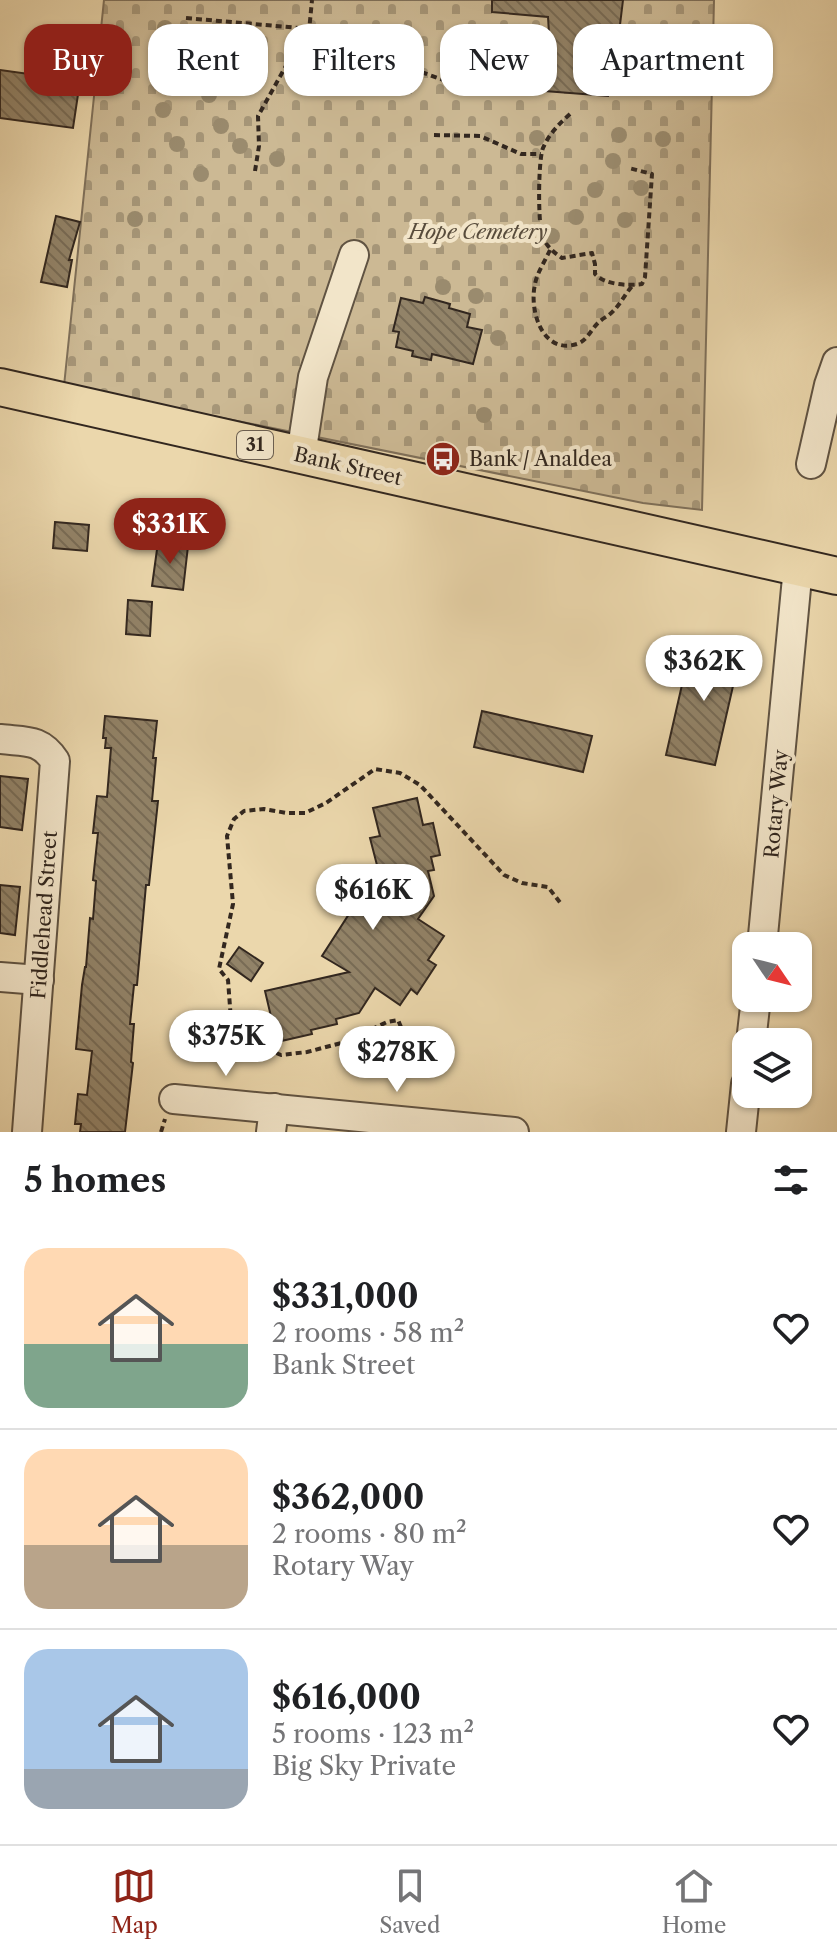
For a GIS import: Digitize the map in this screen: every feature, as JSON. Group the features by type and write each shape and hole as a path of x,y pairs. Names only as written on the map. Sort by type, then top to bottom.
{"main road":[{"name":"Bank Street","path":"0,387 837,576"}],"street":[{"path":"301,455 313,377 354,255"},
{"path":"811,464 837,362"},
{"name":"Rotary Way","path":"763,932 798,567"},
{"name":"Fiddlehead Street","path":"0,739 36,743 48,750 55,761 27,1132"},
{"path":"0,977 39,980"},
{"path":"174,1099 273,1120 514,1132"},
{"path":"741,1132 744,1108"}],"path":[{"path":"310,24 312,0"},
{"path":"186,18 284,27"},
{"path":"255,171 259,146 258,116 284,69"},
{"path":"570,114 551,134 541,154 542,235 550,250 562,258 592,253 595,274 600,280 633,285 642,284 645,277 652,174 629,168"},
{"path":"434,135 480,136 521,154 541,154"},
{"path":"550,250 535,284 533,300 535,316 543,334 554,342 566,345 579,343 601,319 609,315 633,285"},
{"path":"401,1027 398,1020 387,1022 345,1042 281,1055 247,1041 236,1030 231,1020 228,980 219,969 233,904 227,836 234,819 244,811 264,809 305,813 326,803 375,769 400,773 420,785 504,875 522,883 548,887 562,905"}],"green space":[{"name":"Hope Cemetery","path":"104,0 714,0 713,24 573,24 573,96 712,96 702,510 643,503 64,386 94,96 132,96 132,24 102,24"}],"building":[{"path":"492,0 623,0 620,24 573,24 573,93 557,92 557,24 548,24 548,17 492,12"},
{"path":"0,70 24,73 24,96 78,96 73,128 0,118"},
{"path":"56,216 80,222 69,260 72,260 67,287 41,282"},
{"path":"425,297 470,314 467,327 482,330 473,364 432,354 431,360 412,356 413,351 396,347 399,332 393,331 401,298 423,303"},
{"path":"55,522 89,525 87,551 53,548"},
{"path":"158,542 188,546 183,590 152,586"},
{"path":"128,600 152,602 150,636 126,634"},
{"path":"692,641 741,651 715,765 666,755"},
{"path":"482,711 592,736 583,772 474,747"},
{"path":"105,716 157,721 152,801 158,801 130,1024 134,1024 133,1063 125,1132 80,1132 81,1124 75,1124 78,1094 87,1095 92,1051 76,1049 90,918 93,919 98,833 93,833 97,796 107,797 111,748 105,748 106,738 103,738"},
{"path":"0,776 28,779 22,830 0,827"},
{"path":"417,798 423,825 433,823 440,855 431,857 434,870 428,871 434,896 418,919 444,936 428,960 436,965 417,994 411,989 400,1005 375,988 359,1013 336,1019 337,1024 311,1030 312,1034 277,1042 265,991 349,972 322,956 378,869 370,838 380,836 373,808"},
{"path":"0,885 20,887 15,935 0,933"},
{"path":"239,947 263,963 251,981 227,964"}],"place":[{"name":"Bank / Analdea","path":"443,459"}]}
